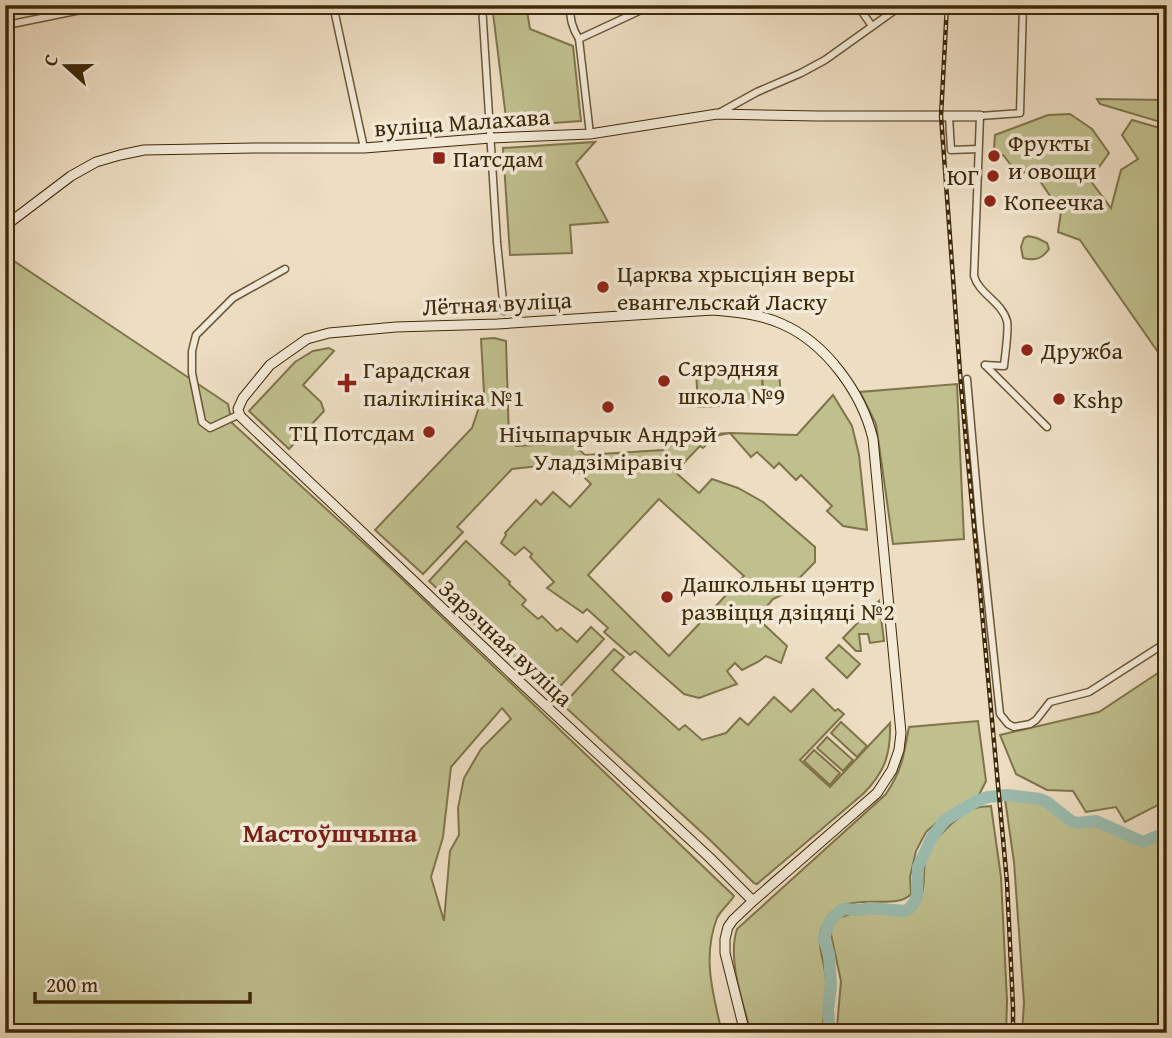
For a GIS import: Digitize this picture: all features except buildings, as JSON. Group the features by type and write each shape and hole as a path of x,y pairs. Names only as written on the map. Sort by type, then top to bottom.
{"street":[{"path":"5,22 7,25 105,5"},
{"path":"333,5 364,148"},
{"path":"482,5 504,311"},
{"path":"570,5 572,28 579,39 590,134"},
{"path":"579,39 652,5"},
{"path":"857,5 872,26"},
{"path":"717,114 825,60 902,5"},
{"path":"1023,5 1020,113 980,116 974,276 979,288 999,308 1007,321 1004,366 985,365 1047,427"},
{"name":"вуліца Малахава","path":"6,225 71,176 96,162 144,150 364,148 491,138 590,134 717,114 980,116"},
{"path":"945,116 951,150 978,149"},
{"path":"239,412 210,428 202,422 192,373 192,351 197,335 233,298 285,269"},
{"name":"Лётная вуліца","path":"239,412 243,398 270,365 307,339 329,333 381,328 726,311 758,316 782,324 803,336 845,377 869,420 873,439 900,742 892,770 877,793 733,920 725,939 725,953 745,1033"},
{"path":"967,379 1000,712 1004,720 1014,727 1030,724 1050,702 1089,692 1167,642"},
{"name":"Зарэчная вуліца","path":"239,412 417,585 753,901"}],"shaded area":[{"path":"492,5 547,5 527,11 530,29 573,46 581,121 507,126"},
{"path":"1097,99 1167,100 1167,124 1100,104"},
{"path":"1070,114 1092,129 1109,153 1090,180 1111,208 1121,170 1138,159 1122,135 1132,120 1167,130 1167,365 1080,240 1058,232 1061,212 1031,168 1019,176 1004,156 994,150 995,135 1048,115"},
{"path":"595,142 576,163 608,222 570,225 572,253 510,255 503,148"},
{"path":"1028,236 1047,243 1049,249 1044,255 1031,259 1023,258 1021,247 1024,238"},
{"path":"5,255 228,404 232,423 380,558 734,896 717,918 710,947 710,976 722,1033 5,1033","holes":["502,708 511,719 481,749 464,778 458,808 459,835 450,851 444,921 431,877 443,837 451,767"]},
{"path":"481,339 506,341 509,439 516,446 572,443 585,455 663,450 675,436 730,433 715,436 703,448 700,446 675,472 699,493 712,479 738,488 763,502 815,547 815,562 784,594 773,599 757,618 787,646 781,663 766,656 742,670 735,663 727,671 737,684 699,698 684,694 635,651 630,655 604,632 608,628 587,609 583,613 547,588 554,582 530,557 532,554 524,547 515,555 501,543 505,533 536,500 541,505 553,492 570,507 591,484 581,474 555,458 548,465 512,469 457,527 463,532 423,574 375,530 472,428 484,392","holes":["659,499 744,576 669,656 588,575"]},
{"path":"329,348 334,351 303,385 321,402 324,411 289,449 249,411 295,362 313,351"},
{"path":"762,367 762,373 779,372 781,398 764,399 762,375 763,404 698,407 696,370"},
{"path":"957,384 964,539 893,544 876,424 860,392"},
{"path":"833,395 852,426 859,455 867,530 843,526 827,511 832,506 801,475 796,480 779,463 774,468 757,452 751,457 730,433 797,435"},
{"path":"466,541 510,582 526,600 522,605 538,619 542,616 557,631 561,628 577,642 591,627 604,639 551,696 429,581"},
{"path":"879,601 884,641 870,643 868,634 859,634 861,651 856,651 843,638"},
{"path":"839,645 860,664 847,678 826,658"},
{"path":"614,649 624,657 612,670 679,730 685,725 702,740 726,733 740,718 748,725 774,697 791,712 813,689 835,711 838,709 844,714 800,760 830,787 890,723 885,762 877,778 863,794 757,884 754,883 563,705"},
{"path":"1167,667 1167,751 1161,757 1160,804 1125,822 1116,807 1086,812 1073,791 1047,790 1016,774 1000,735 1099,712"},
{"path":"978,721 986,781 979,795 946,814 926,832 916,851 910,877 911,894 893,902 855,902 843,906 832,913 823,925 820,946 826,990 822,1028 819,1033 751,1033 735,967 734,941 737,929 886,794 902,762 909,727"},
{"path":"841,722 867,746 857,757 831,733"},
{"path":"827,737 853,760 843,771 817,748"},
{"path":"814,750 840,773 830,785 804,761"},
{"path":"1005,799 1040,801 1058,815 1073,822 1094,822 1112,828 1141,844 1167,835 1167,1033 1022,1033 1024,1003 1014,862"},
{"path":"991,806 1001,877 1006,1033 834,1033 837,1027 841,981 830,930 838,918 860,911 907,913 921,896 925,863 934,843 948,827 965,814 973,809"}],"waterway":[{"path":"828,1033 831,987 829,954 824,939 832,918 843,909 909,909 917,895 918,867 932,837 945,820 977,801 1007,795 1040,799 1071,821 1096,821 1143,842 1167,832"}],"railway":[{"path":"947,5 941,116 961,386 1007,882 1013,1033"}],"place":[{"name":"Фрукты и овощи","path":"994,156"},
{"name":"Патсдам","path":"439,158"},
{"name":"ЮГ","path":"993,176"},
{"name":"Копеечка","path":"990,201"},
{"name":"Царква хрысціян веры евангельскай Ласку","path":"603,287"},
{"name":"Дружба","path":"1027,350"},
{"name":"Сярэдняя школа №9","path":"664,381"},
{"name":"Гарадская паліклініка №1","path":"347,383"},
{"name":"Kshp","path":"1059,399"},
{"name":"Нічыпарчык Андрэй Уладзіміравіч","path":"608,407"},
{"name":"ТЦ Потсдам","path":"429,432"},
{"name":"Дашкольны цэнтр развіцця дзіцяці №2","path":"667,597"}],"district":[{"name":"Мастоўшчына","path":"330,832"}]}
